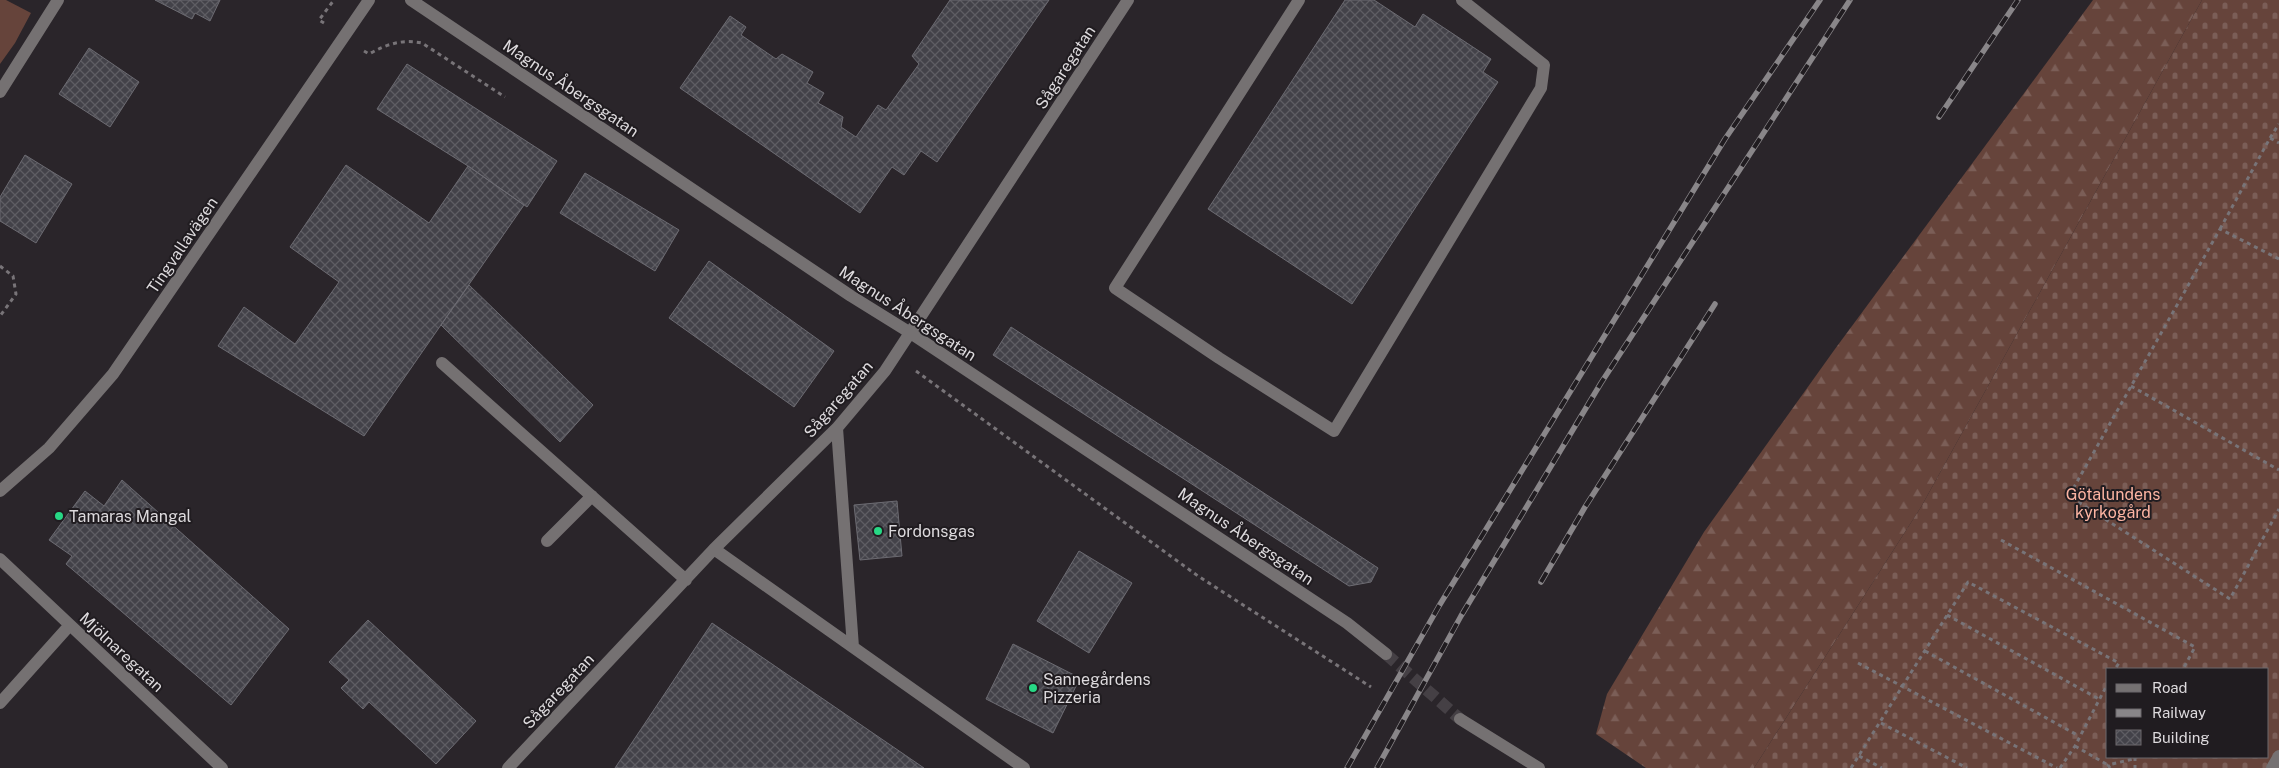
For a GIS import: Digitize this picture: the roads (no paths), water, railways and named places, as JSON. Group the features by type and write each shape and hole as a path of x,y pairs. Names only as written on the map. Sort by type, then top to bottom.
{"street":[{"path":"0,92 58,0"},
{"name":"Tingvallavägen","path":"0,491 49,448 113,374 369,0"},
{"name":"Magnus Åbergsgatan","path":"411,0 851,296 909,332 1347,624 1386,654"},
{"name":"Sågaregatan","path":"508,768 714,549 837,428 885,371 1128,0"},
{"path":"1298,0 1115,288 1219,358 1334,431 1541,88 1544,65 1462,0"},
{"path":"442,363 686,580"},
{"path":"837,428 852,647"},
{"path":"547,541 592,496"},
{"path":"714,549 1024,768"},
{"name":"Mjölnaregatan","path":"0,559 222,768"},
{"path":"0,703 69,626"},
{"path":"1460,719 1539,768"},
{"path":"2272,768 2279,756"}],"tunnel":[{"path":"1386,654 1460,719"}],"railway":[{"path":"1347,768 1439,606 1725,139 1820,0"},
{"path":"1377,768 1461,616 1601,383 1850,0"},
{"path":"1939,117 2018,0"},
{"path":"1541,582 1585,507 1715,304"}],"place":[{"name":"Tamaras Mangal","path":"59,516"},
{"name":"Fordonsgas","path":"878,531"},
{"name":"Sannegårdens Pizzeria","path":"1033,688"}],"park label":[{"name":"Götalundens kyrkogård","path":"2113,503"}]}
